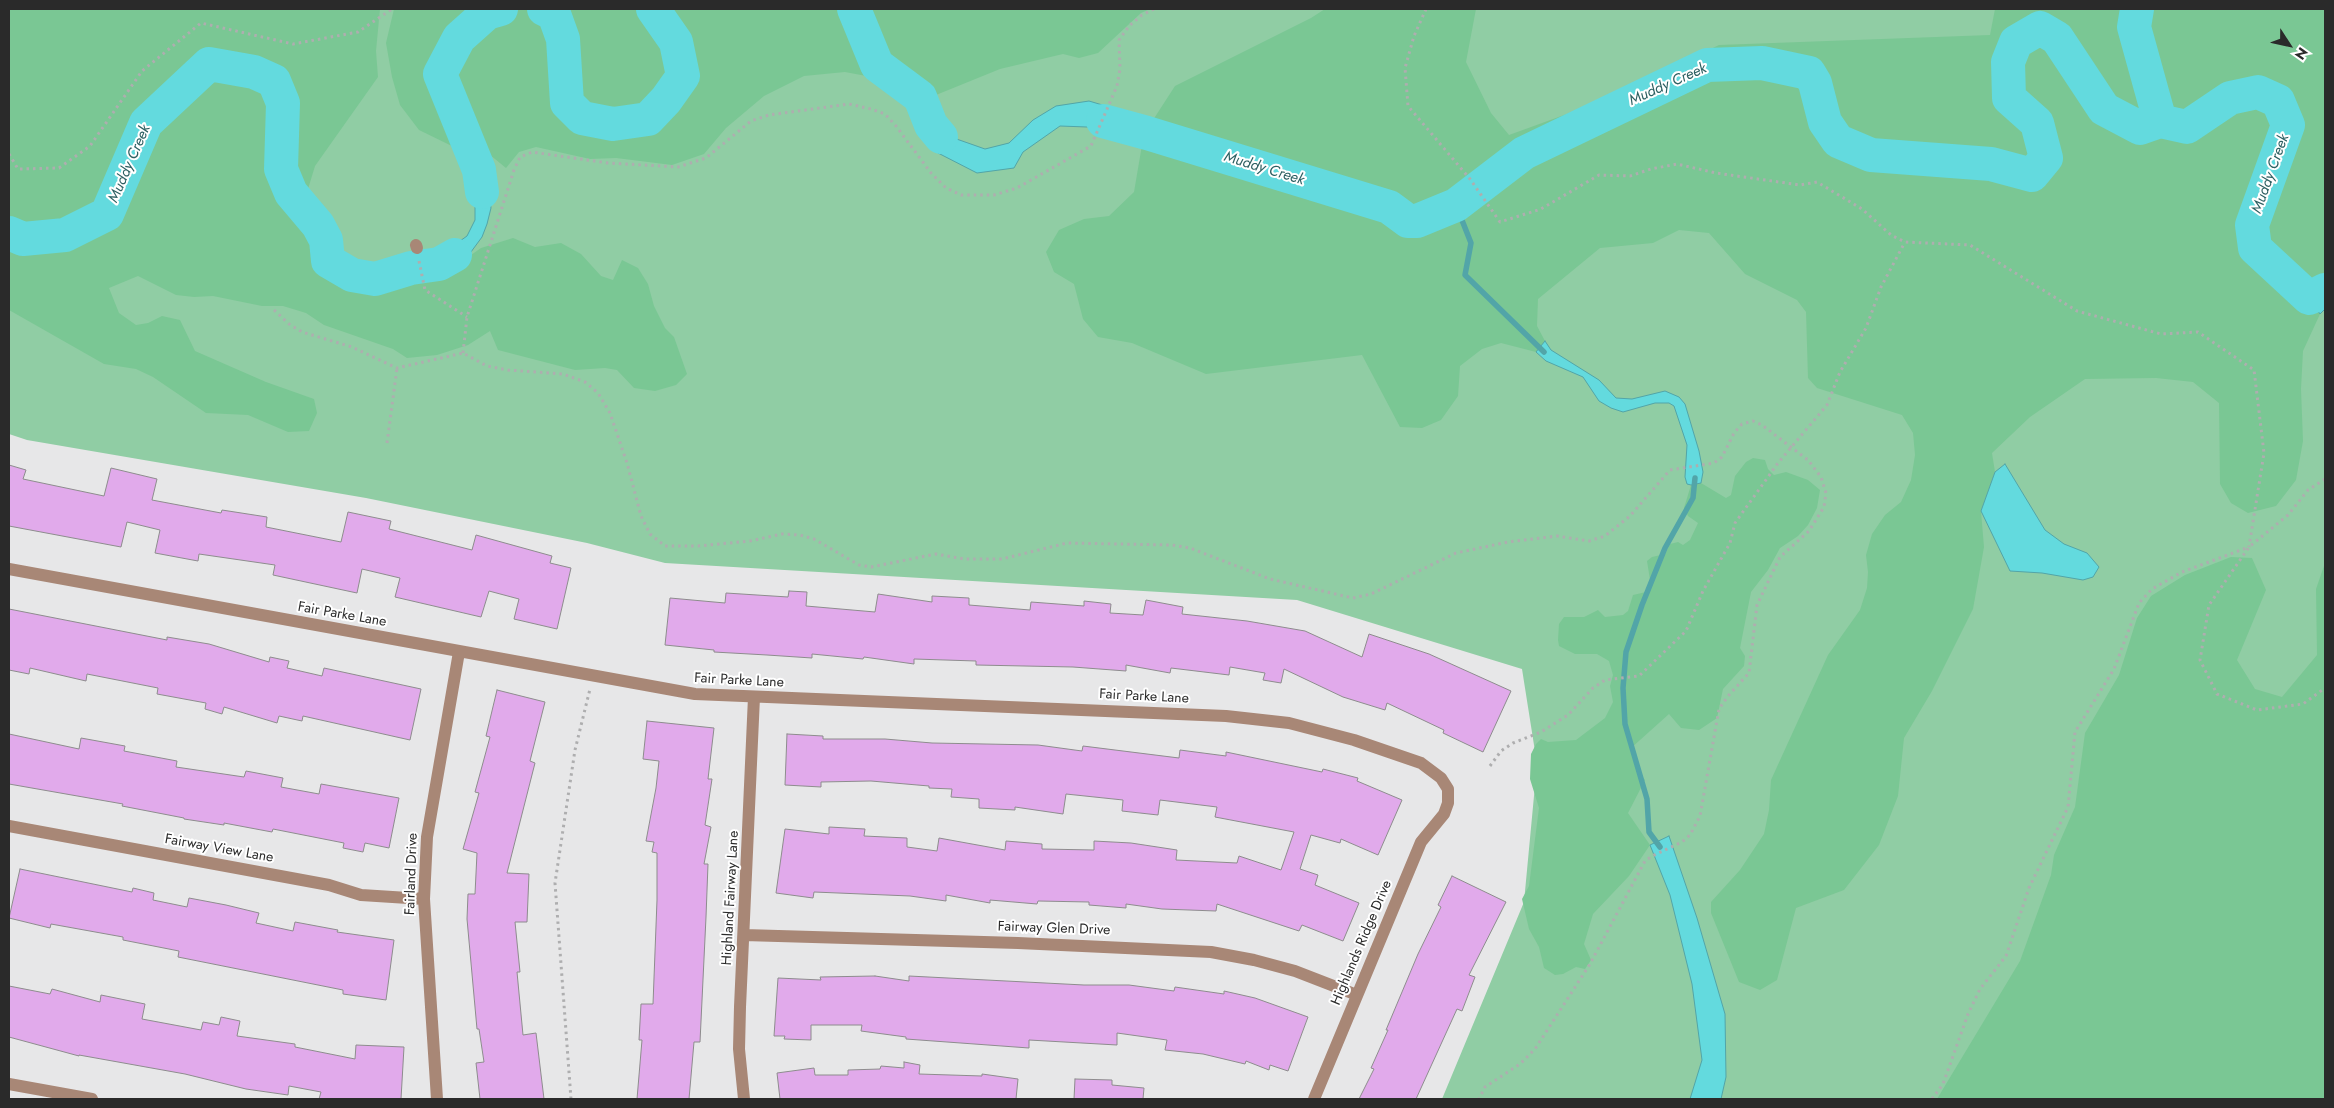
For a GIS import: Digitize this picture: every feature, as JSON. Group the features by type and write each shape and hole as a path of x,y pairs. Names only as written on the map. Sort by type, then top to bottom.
{"street":[{"name":"Fair Parke Lane","path":"9,569 592,677 694,694 1128,711 1226,716 1289,723 1354,740 1422,763 1441,778 1448,789 1448,803"},
{"name":"Fairland Drive","path":"437,1099 424,898 427,837 459,652"},
{"name":"Highland Fairway Lane","path":"744,1099 740,1049 754,697"},
{"name":"Highlands Ridge Drive","path":"1314,1099 1420,842 1444,814 1448,803"},
{"name":"Fairway View Lane","path":"9,826 311,882 362,895 424,898"},
{"name":"Fairway Glen Drive","path":"744,935 1018,943 1211,952 1254,960 1295,971 1357,995"},
{"path":"9,1084 92,1099"}],"path":[{"path":"9,154 18,169 59,168 90,146 142,71 201,24 293,44 358,32 392,9"},
{"path":"463,353 467,317 514,170 520,157 532,152 608,164 678,167 706,158 751,121 769,115 849,104 884,114 896,126 931,173 946,188 961,195 994,195 1017,188 1091,146 1097,136 1119,78 1119,40 1136,20 1154,9"},
{"path":"1426,9 1414,36 1405,68 1408,106 1470,179 1500,222 1541,209 1599,175 1630,176 1651,169 1677,164 1716,173 1800,185 1816,182 1862,209 1891,234 1905,242 1970,245 2077,311 2161,334 2198,332 2254,370 2264,453 2249,547"},
{"path":"1490,766 1501,752 1513,743 1541,732 1568,715 1593,688 1605,680 1639,676 1686,631 1703,591 1730,543 1736,523 1792,447 1827,405 1840,372 1866,328 1881,287 1905,242"},
{"path":"422,278 425,290 467,317"},
{"path":"274,310 289,324 302,332 352,347 397,368 463,353 487,366 508,370 563,374 585,382 598,393 610,413 642,516 650,534 665,546 698,546 750,541 782,534 800,535 821,542 859,565 871,567 936,554 964,560 1002,559 1067,543 1172,545 1190,548 1270,579 1353,598 1371,594 1456,553 1508,542 1557,536 1589,541 1605,536 1630,516 1670,470 1705,466 1714,463 1722,457 1734,433 1742,424 1753,421 1762,425 1808,460 1822,478 1826,493 1824,507 1809,531 1780,557 1757,605 1749,673 1728,696 1720,710 1700,816 1690,835 1645,861 1590,964 1535,1049 1520,1064 1485,1087 1479,1099"},
{"path":"387,442 397,368"},
{"path":"2325,480 2308,490 2288,515 2249,547 2209,605 2200,660 2217,694 2257,710 2303,704 2325,688"},
{"path":"1932,1099 1943,1084 1968,1014 1980,989 2006,956 2029,888 2068,807 2075,732 2114,669 2139,603 2152,589 2182,572 2249,547"},
{"path":"571,1099 555,883 575,750 592,677"}],"green space":[{"path":"9,9 2325,9 2325,778 2047,1099 1442,1099 1524,902 1537,764 1522,669 1297,600 665,563 587,543 366,498 27,440 9,434"},
{"path":"9,9 380,9 376,51 378,77 315,166 305,199 303,215 318,216 333,239 331,260 351,268 414,278 447,272 481,248 513,238 535,247 561,243 581,254 601,276 613,280 622,260 638,268 648,284 654,306 665,328 674,337 687,374 676,385 655,391 634,388 617,370 605,368 575,370 498,350 490,331 468,345 437,355 407,358 393,349 324,325 306,313 283,306 262,306 213,296 194,297 176,295 138,276 109,288 119,313 136,325 148,323 162,316 180,320 195,351 266,382 314,399 317,413 309,431 288,432 248,415 206,413 153,377 136,369 104,364 9,310"},
{"path":"394,9 1150,9 1141,13 1098,53 1079,58 1063,54 1000,69 936,95 902,99 882,79 845,72 804,76 764,96 726,128 704,154 672,165 616,158 590,159 536,147 519,152 506,168 484,150 458,149 419,130 400,105 392,77 386,43"},
{"path":"1325,9 1476,9 1466,62 1491,113 1509,135 1600,102 1719,45 1990,35 1995,9 2325,9 2325,279 2309,298 2320,314 2303,351 2301,389 2303,441 2296,480 2276,506 2248,513 2231,503 2220,484 2219,403 2193,382 2156,378 2085,379 2030,417 1992,453 1995,472 1981,511 1984,547 1973,609 1932,691 1904,738 1898,796 1879,845 1844,890 1796,908 1777,980 1760,990 1739,982 1711,913 1711,902 1740,870 1764,834 1769,810 1771,780 1828,655 1860,610 1867,588 1866,555 1872,534 1885,515 1901,502 1911,480 1915,455 1913,433 1902,415 1817,388 1808,378 1806,312 1797,300 1745,274 1709,233 1679,230 1653,243 1600,248 1538,299 1537,326 1545,341 1536,352 1501,343 1482,349 1460,366 1458,396 1441,420 1422,428 1400,427 1362,355 1206,374 1132,343 1098,337 1083,319 1074,284 1054,272 1046,252 1059,230 1084,219 1109,216 1134,192 1142,145 1153,120 1175,86 1311,18"},
{"path":"1753,458 1765,460 1768,469 1774,475 1786,472 1808,480 1820,490 1817,508 1808,525 1798,536 1780,548 1768,570 1751,592 1740,648 1745,656 1744,666 1723,689 1717,718 1699,730 1681,728 1669,714 1630,749 1637,770 1645,780 1628,813 1650,845 1629,876 1593,914 1584,944 1591,960 1585,969 1576,967 1563,974 1555,975 1544,968 1539,947 1529,929 1522,899 1529,886 1539,808 1530,779 1531,754 1541,739 1548,742 1576,740 1605,718 1613,702 1610,686 1613,675 1609,661 1597,654 1575,654 1559,646 1559,624 1564,617 1584,617 1598,610 1605,617 1623,615 1628,611 1633,595 1646,592 1651,586 1647,561 1652,557 1665,554 1670,544 1678,542 1683,545 1690,540 1698,523 1688,516 1684,508 1691,485 1701,483 1726,498 1731,495 1735,476 1746,462"},
{"path":"2231,557 2252,558 2266,590 2237,660 2255,689 2282,697 2317,655 2316,589 2325,563 2325,1099 1937,1099 2020,961 2051,875 2054,855 2075,807 2085,733 2119,675 2137,618 2151,596 2185,575"}],"water":[{"path":"936,95 948,136 985,149 1009,143 1033,120 1056,106 1089,101 1153,120 1142,145 1087,127 1060,126 1023,152 1014,168 977,173 938,153 902,99"},
{"path":"458,149 484,150 491,208 487,224 482,237 468,256 447,272 414,278 408,259 446,251 467,236 475,220 475,191 470,167"},
{"path":"2325,279 2325,309 2320,314 2309,298"},
{"path":"1545,341 1551,350 1599,380 1616,398 1632,399 1665,391 1679,397 1685,404 1699,451 1703,472 1701,483 1687,484 1685,477 1687,445 1674,406 1669,403 1655,403 1623,412 1611,408 1599,401 1583,377 1546,361 1536,352"},
{"path":"2005,464 2045,530 2064,544 2087,553 2099,567 2093,577 2083,580 2042,573 2010,571 1981,511 1995,472"},
{"path":"1669,836 1697,918 1725,1014 1726,1077 1721,1099 1690,1099 1702,1060 1692,984 1670,895 1650,845"}],"building":[{"path":"9,465 26,470 23,479 104,496 111,468 157,479 152,500 221,513 222,510 267,517 266,527 341,542 348,512 391,521 389,529 472,550 476,535 552,556 550,563 571,568 557,629 514,619 519,599 489,591 481,617 395,597 400,578 362,569 357,593 273,575 275,565 199,554 198,561 155,553 160,530 127,522 121,547 9,526"},
{"path":"789,591 807,592 806,606 875,612 878,594 932,602 932,596 969,598 969,605 1030,610 1031,602 1084,606 1084,601 1111,604 1110,613 1143,615 1146,600 1183,607 1182,614 1247,621 1305,631 1362,657 1369,634 1429,654 1511,691 1483,752 1443,733 1444,730 1387,703 1385,710 1343,697 1284,669 1281,683 1263,680 1265,673 1230,667 1229,675 1171,668 1170,673 1126,665 1126,671 1073,667 976,665 976,661 914,659 914,664 864,657 863,659 812,654 812,658 714,652 714,650 665,645 670,598 725,603 726,593 788,597"},
{"path":"9,609 167,640 167,637 209,644 269,662 270,657 289,661 287,668 322,676 324,668 421,689 410,740 303,716 302,721 279,716 277,723 224,707 222,714 205,709 206,703 157,694 158,688 87,674 86,681 30,668 29,674 9,670"},
{"path":"497,690 545,702 530,761 535,763 507,873 529,874 527,922 515,922 520,972 517,972 523,1035 536,1033 544,1099 480,1099 476,1063 484,1062 479,1029 477,1029 467,919 468,894 475,894 477,853 463,849 479,793 475,792 490,737 486,736"},
{"path":"647,721 714,728 708,779 712,779 705,825 711,827 704,864 708,864 700,1042 694,1042 689,1099 637,1099 642,1040 639,1040 641,1004 653,1004 657,900 657,853 652,852 654,842 646,841 659,761 643,759"},
{"path":"9,734 79,749 81,738 125,746 124,751 177,761 176,767 244,777 246,771 283,778 281,787 319,794 321,784 399,798 389,848 365,843 363,852 343,848 344,843 273,829 272,832 224,823 224,825 184,819 122,806 123,804 9,784"},
{"path":"787,734 823,736 823,739 885,739 932,743 1038,745 1082,751 1083,746 1179,758 1180,750 1226,756 1226,752 1322,772 1323,769 1358,778 1357,781 1402,800 1378,855 1341,839 1340,843 1311,835 1300,869 1318,875 1315,885 1359,903 1343,941 1302,925 1299,931 1217,904 1216,911 1162,909 1126,904 1126,908 1089,905 1089,902 1038,901 1037,904 990,900 990,903 946,895 946,901 910,896 814,892 813,898 776,893 785,829 829,834 829,827 865,829 864,836 907,838 907,847 937,851 939,838 1005,850 1006,841 1042,844 1042,849 1094,850 1094,841 1131,843 1177,850 1176,860 1237,863 1239,856 1281,870 1294,832 1215,817 1217,807 1160,800 1158,815 1122,811 1123,800 1066,794 1063,814 1015,807 1015,810 979,808 979,799 951,797 952,789 929,788 929,786 871,781 821,782 821,787 785,785"},
{"path":"20,869 132,892 133,888 154,893 153,900 187,907 189,898 226,905 259,913 256,923 293,931 295,922 338,930 337,932 394,940 386,1000 343,994 343,990 178,957 179,951 123,940 123,937 51,924 50,928 9,918"},
{"path":"1452,876 1506,902 1469,975 1475,977 1462,1011 1457,1009 1416,1099 1359,1099 1374,1069 1371,1068 1388,1030 1386,1030 1418,954 1441,907 1438,905"},
{"path":"875,976 909,981 909,976 1084,985 1129,985 1174,991 1175,987 1224,994 1224,991 1255,998 1308,1017 1288,1071 1270,1065 1269,1070 1246,1061 1245,1064 1203,1054 1165,1050 1167,1040 1117,1033 1117,1045 1029,1040 1029,1048 906,1039 906,1037 861,1031 862,1025 811,1025 811,1040 784,1039 785,1036 774,1036 778,978 821,980 820,977"},
{"path":"9,986 50,994 52,989 100,1002 101,995 145,1004 142,1019 201,1030 203,1022 219,1025 221,1017 240,1021 237,1036 295,1044 295,1047 355,1059 356,1045 404,1047 401,1099 319,1099 321,1092 289,1086 288,1095 246,1089 185,1074 79,1056 9,1037"},
{"path":"904,1062 920,1065 919,1074 982,1076 982,1074 1018,1079 1016,1099 780,1099 777,1073 814,1068 815,1075 848,1075 848,1070 880,1069 881,1066 904,1068"},
{"path":"1075,1079 1112,1080 1112,1085 1144,1088 1143,1099 1074,1099"}],"waterway":[{"name":"Muddy Creek","path":"482,192 479,170 440,74 459,38 487,13 501,9"},
{"name":"Muddy Creek","path":"544,9 554,14 563,39 567,103 582,118 613,124 648,119 666,100 683,76 676,42 653,9"},
{"name":"Muddy Creek","path":"854,9 877,65 920,97 931,125 941,137"},
{"path":"2137,9 2134,27 2160,121"},
{"name":"Muddy Creek","path":"1103,121 1389,207 1408,221 1417,221 1456,205 1524,153 1707,65 1762,63 1809,73 1815,83 1825,122 1838,141 1871,155 1991,164 2032,175 2046,158 2037,123 2009,98 2008,62 2016,42 2040,28 2057,38 2104,109 2140,128 2160,121 2187,127 2230,98 2258,92 2278,101 2288,125 2252,225 2255,248 2309,298 2325,290"},
{"name":"Muddy Creek","path":"9,233 23,239 65,235 107,214 146,123 209,64 254,72 274,81 283,103 281,169 291,193 318,225 326,240 328,261 352,275 375,279 411,268 439,264 455,255"},
{"path":"1456,205 1471,243 1465,275 1544,352"},
{"path":"1660,847 1649,832 1647,799 1625,724 1623,688 1626,652 1642,605 1665,548 1693,498 1695,478"}]}
